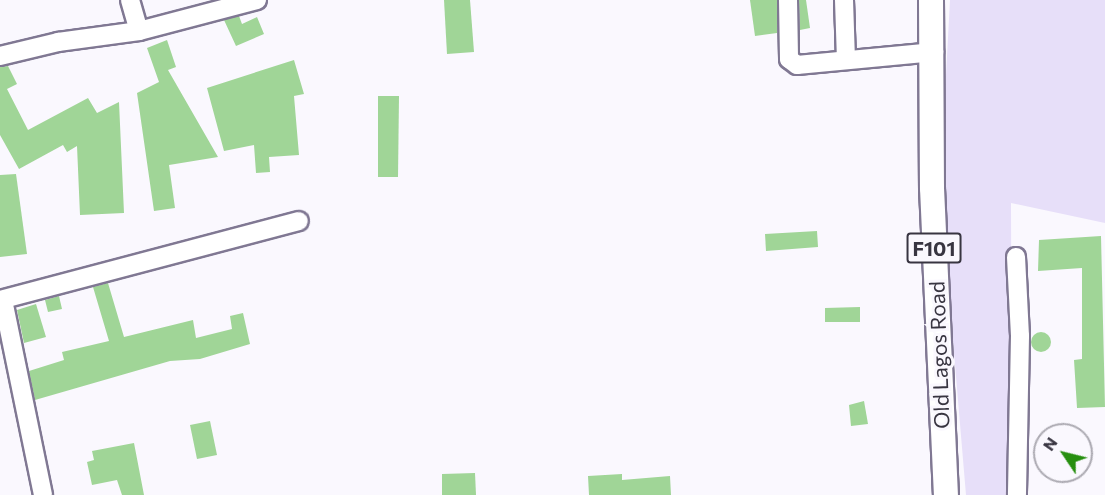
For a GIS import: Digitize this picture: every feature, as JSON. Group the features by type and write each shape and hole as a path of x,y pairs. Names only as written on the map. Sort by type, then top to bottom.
{"main road":[{"name":"Old Lagos Road","path":"931,0 934,52 932,188 946,495"}],"street":[{"path":"130,0 139,31"},
{"path":"0,56 57,42 139,31 257,0"},
{"path":"788,0 793,63 934,52"},
{"path":"844,0 846,60"},
{"path":"43,495 2,300 299,222"},
{"path":"1016,256 1020,336 1017,495"}],"shaded area":[{"path":"950,0 1105,0 1105,223 1011,203 1012,495 966,495 940,187"}],"building":[{"path":"444,0 470,0 474,52 447,54"},
{"path":"750,0 777,0 777,33 755,36"},
{"path":"799,0 806,0 810,28 800,30"},
{"path":"239,16 242,24 257,17 264,34 236,46 224,20"},
{"path":"167,40 176,67 168,70 218,157 169,165 175,208 154,211 137,93 159,82 147,48"},
{"path":"294,60 304,94 294,96 299,155 269,157 270,172 256,173 254,145 224,151 207,88"},
{"path":"8,66 17,84 7,89 28,130 88,98 97,113 119,102 124,213 80,215 77,146 67,152 63,145 19,169 0,135 0,67"},
{"path":"378,96 399,96 398,177 378,177"},
{"path":"16,174 27,254 0,257 0,175"},
{"path":"817,231 818,247 766,251 765,234"},
{"path":"1101,236 1105,407 1077,408 1074,360 1082,359 1082,268 1038,271 1039,240"},
{"path":"108,283 124,337 193,320 196,338 232,329 230,316 243,313 250,344 200,359 170,361 35,400 29,371 64,360 62,352 109,341 93,287"},
{"path":"59,296 62,309 48,312 45,300"},
{"path":"36,304 46,337 24,343 17,310"},
{"path":"860,307 860,322 825,322 825,308"},
{"path":"1041,332 1048,335 1051,342 1048,349 1041,352 1034,349 1031,342 1034,335"},
{"path":"864,401 868,424 851,426 849,405"},
{"path":"210,421 217,455 197,459 190,425"},
{"path":"134,443 144,495 122,495 117,480 92,485 87,462 94,460 92,451"},
{"path":"475,473 476,495 442,495 442,474"},
{"path":"622,474 622,480 670,476 671,495 589,495 588,476"}]}
